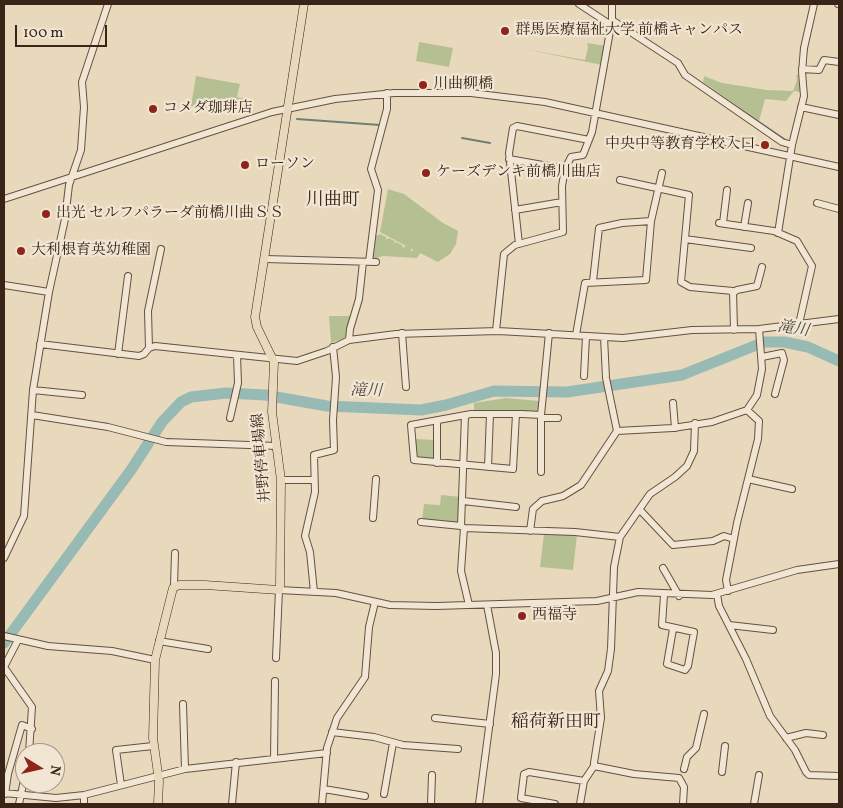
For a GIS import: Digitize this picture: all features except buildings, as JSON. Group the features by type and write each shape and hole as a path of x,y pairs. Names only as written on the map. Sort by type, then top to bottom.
{"main road":[{"path":"274,358 255,320 304,4"},
{"name":"井野停車場線","path":"274,358 272,405 281,480 279,590"},
{"path":"158,804 158,775 153,746 155,660 174,586 232,586 279,590"}],"street":[{"path":"4,558 23,519 33,390 40,344 65,219 69,185 82,143 82,82 84,70 108,4"},
{"path":"579,4 678,63 685,75 782,142 792,145"},
{"path":"496,331 502,261 506,251 518,244 561,234 565,169 571,157 584,155 589,140 596,113 611,23 612,4"},
{"path":"778,232 792,145 804,93 802,69 805,44 814,4"},
{"path":"802,69 819,70 824,60 839,62"},
{"path":"4,199 210,131 287,109 336,99 388,94 448,92 545,102 839,167"},
{"path":"349,340 350,329 369,262 378,190 371,169 387,109 388,94"},
{"path":"801,107 839,115"},
{"path":"518,244 509,159 512,129 515,126 589,140"},
{"path":"509,159 565,169"},
{"path":"576,335 585,284 593,282 642,282 646,280 651,221 657,188 662,173"},
{"path":"620,180 690,196 682,284 704,289 730,290 733,293"},
{"path":"726,190 721,223 778,232 797,241 811,264 798,324"},
{"path":"515,210 562,202"},
{"path":"816,203 839,209"},
{"path":"744,227 748,204"},
{"path":"593,282 600,228 622,223 651,221"},
{"path":"685,239 751,248"},
{"path":"148,348 148,311 162,249"},
{"path":"264,259 369,262"},
{"path":"733,293 736,290 757,286 762,267"},
{"path":"118,354 128,276"},
{"path":"4,285 49,292"},
{"path":"733,293 734,330"},
{"path":"40,344 118,354 142,355 148,348 155,346 300,361 349,340 402,333 496,331 630,337 692,330 758,328 839,319"},
{"path":"617,431 675,428 712,422 747,410 758,392 762,356 758,328"},
{"path":"402,333 406,387"},
{"path":"541,472 541,417 549,333"},
{"path":"584,376 586,336"},
{"path":"530,531 533,509 542,501 563,496 581,485 617,431 606,378 604,337"},
{"path":"314,592 310,552 305,539 315,492 314,455 334,450 333,414 336,377 332,347"},
{"path":"762,356 782,353 784,360 774,394"},
{"path":"230,418 238,384 237,355"},
{"path":"33,390 82,395"},
{"path":"673,403 675,428"},
{"path":"728,591 726,583 734,538 758,443 760,422 747,410"},
{"path":"488,467 490,414"},
{"path":"516,414 513,469 414,460 411,425 465,415 516,414 558,418"},
{"path":"465,415 461,571 469,605"},
{"path":"32,416 108,427 160,441 230,446 277,446"},
{"path":"437,421 437,463"},
{"path":"580,804 584,781 594,766 601,718 599,691 608,671 613,632 614,568 620,537 653,492 672,480 687,466 694,451 695,424"},
{"path":"748,478 792,489"},
{"path":"373,518 376,479"},
{"path":"281,480 314,480"},
{"path":"463,501 516,507"},
{"path":"640,510 672,545 713,541 724,536 734,538"},
{"path":"421,522 463,527 620,537"},
{"path":"174,586 172,583 175,553"},
{"path":"276,658 279,590 345,594 390,605 469,605 597,601 638,592 679,596 717,594 797,570 839,564"},
{"path":"663,568 679,596"},
{"path":"717,594 719,606 765,700 770,716 796,750 808,774 839,776"},
{"path":"664,595 662,625 673,629 694,632 686,669 667,664 673,629"},
{"path":"322,804 326,753 332,732 337,718 365,678 369,627 375,602"},
{"path":"479,804 496,674 496,653 486,604"},
{"path":"729,625 772,630"},
{"path":"4,636 48,646 112,651 155,660"},
{"path":"17,640 4,667 32,707 30,743"},
{"path":"159,641 208,649"},
{"path":"274,758 275,681"},
{"path":"184,704 185,769"},
{"path":"684,769 687,757 696,748 704,714"},
{"path":"435,718 490,724"},
{"path":"32,729 22,725 8,774 5,794 56,798 84,795 185,769 326,753"},
{"path":"332,732 374,737 393,743 458,749"},
{"path":"786,738 806,733 823,735"},
{"path":"384,794 393,743"},
{"path":"121,785 116,750 153,746"},
{"path":"722,772 725,746"},
{"path":"232,804 236,762"},
{"path":"594,766 638,774 679,778 684,787 683,804"},
{"path":"554,804 521,798 524,774 529,772 584,781"},
{"path":"754,804 759,775"},
{"path":"430,804 432,776"},
{"path":"324,789 365,796"},
{"path":"19,804 20,793"},
{"path":"84,795 84,804"}],"green space":[{"path":"419,42 453,48 449,67 416,61"},
{"path":"587,43 606,46 602,65 524,49 585,60"},
{"path":"796,75 798,75 800,92 794,91 786,101 765,99 759,121 703,82 704,76 722,83 767,90 793,91 797,80"},
{"path":"196,76 240,84 237,97 246,99 244,107 232,111 191,106"},
{"path":"388,189 404,194 443,223 458,231 456,244 450,254 438,262 420,253 417,258 383,256 373,259 376,236 380,234 386,237 386,240 388,238 395,241 394,244 396,242 402,245 403,248 406,246 380,232"},
{"path":"329,316 350,316 351,320 345,338 331,343"},
{"path":"506,398 539,401 538,408 536,412 474,411 474,403"},
{"path":"415,439 435,440 434,460 418,460 415,457"},
{"path":"441,495 462,497 460,523 422,520 424,504 440,505"},
{"path":"544,534 577,535 573,570 540,567"}],"waterway":[{"path":"585,4 593,10"},
{"path":"688,74 784,139"},
{"path":"297,119 380,125"},
{"path":"462,138 490,143"},
{"name":"滝川","path":"4,643 131,470 162,422 181,402 191,397 226,393 265,395 327,406 421,410 494,391 567,392 682,375 764,342 784,342 808,347 839,361"}],"place":[{"name":"群馬医療福祉大学 前橋キャンパス","path":"505,31"},
{"name":"川曲柳橋","path":"423,85"},
{"name":"コメダ珈琲店","path":"153,109"},
{"name":"中央中等教育学校入口","path":"765,145"},
{"name":"ローソン","path":"245,165"},
{"name":"ケーズデンキ前橋川曲店","path":"426,173"},
{"name":"出光 セルフパラーダ前橋川曲ＳＳ","path":"46,214"},
{"name":"大利根育英幼稚園","path":"21,251"},
{"name":"西福寺","path":"522,616"}],"district":[{"name":"川曲町","path":"333,202"},
{"name":"稲荷新田町","path":"556,724"}]}
